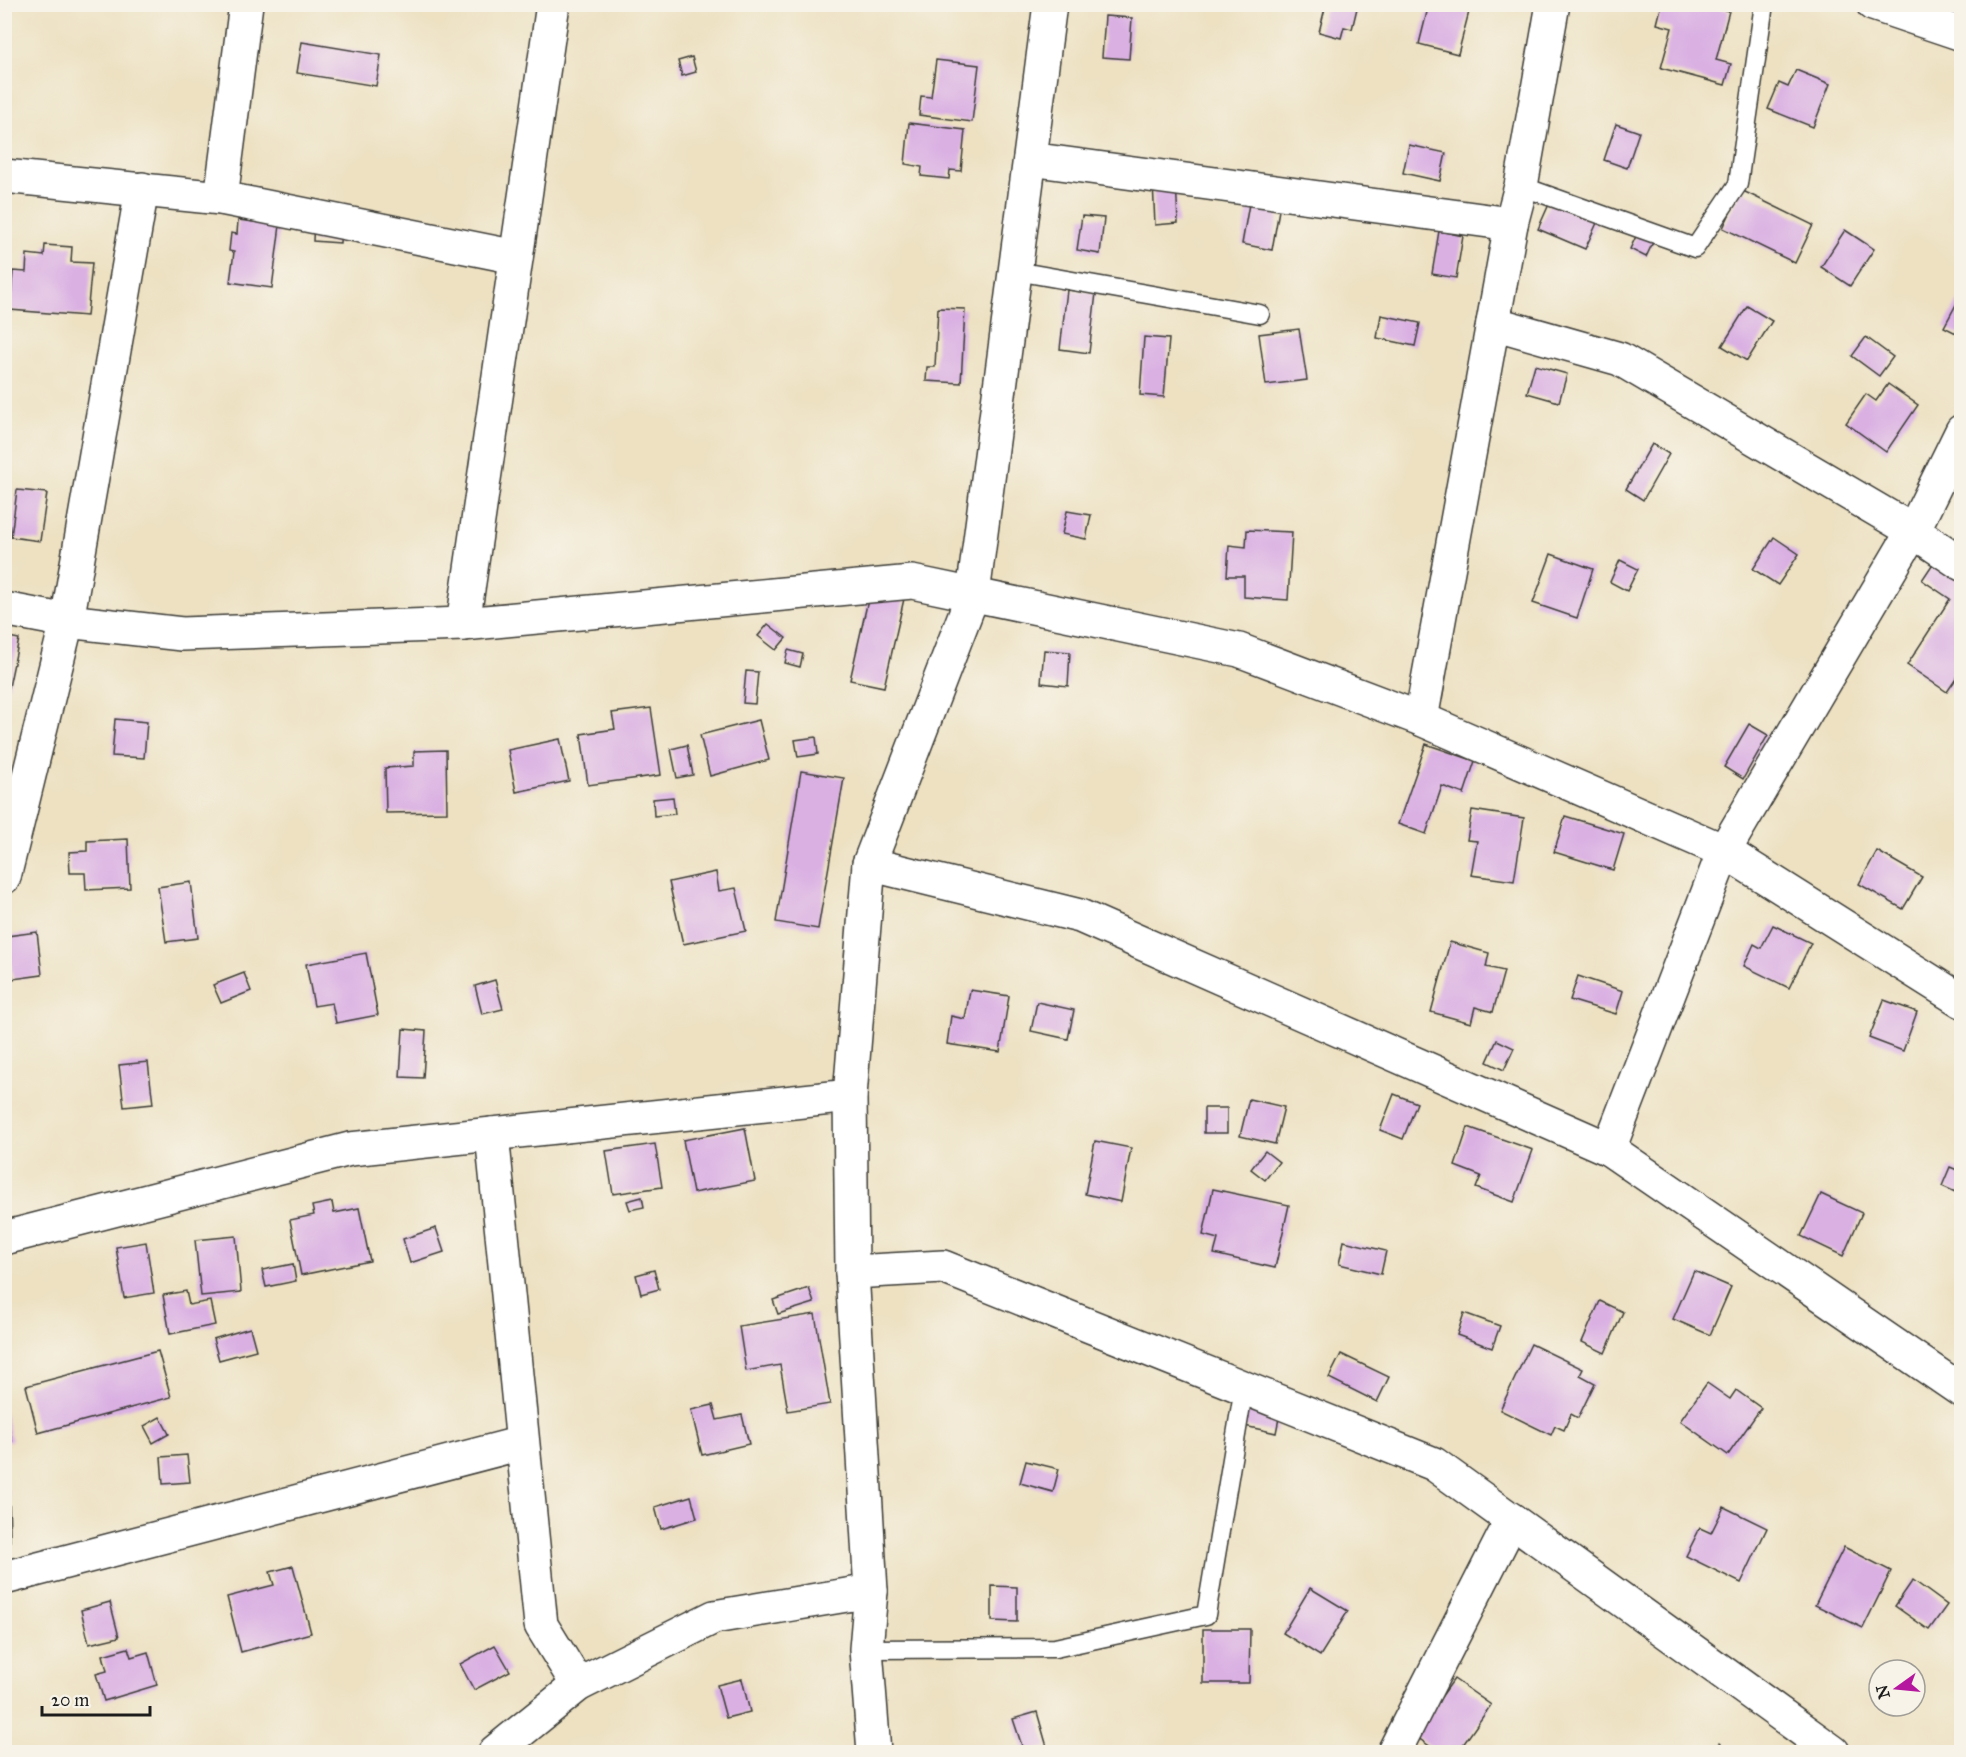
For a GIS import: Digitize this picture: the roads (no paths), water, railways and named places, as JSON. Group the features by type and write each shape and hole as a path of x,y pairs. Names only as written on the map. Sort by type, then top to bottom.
{"street":[{"path":"221,198 246,4"},
{"path":"463,624 553,4"},
{"path":"874,1752 866,1649 871,1591 852,1272 850,1096 869,864 974,594 1050,4"},
{"path":"1421,719 1553,4"},
{"path":"1873,4 1962,34"},
{"path":"1030,159 1511,224"},
{"path":"4,176 221,198 516,257"},
{"path":"4,877 68,621 142,189"},
{"path":"1493,323 1620,359 1913,531 1962,564"},
{"path":"1609,1149 1724,851 1913,531 1962,431"},
{"path":"4,609 68,621 182,634 463,624 912,582 974,594 1239,650 1421,719 1724,851 1962,1001"},
{"path":"869,864 1080,916 1609,1149 1962,1391"},
{"path":"4,1238 350,1149 850,1096"},
{"path":"492,1134 541,1624 578,1685"},
{"path":"852,1272 943,1267 1434,1464 1512,1520 1795,1741 1833,1752"},
{"path":"4,1578 522,1443"},
{"path":"1394,1752 1512,1520"},
{"path":"495,1752 578,1685 714,1617 871,1591"}],"lane":[{"path":"1521,186 1695,248 1738,184 1764,4"},
{"path":"1016,271 1260,314"},
{"path":"866,1649 1055,1648 1206,1615 1244,1387"}]}
